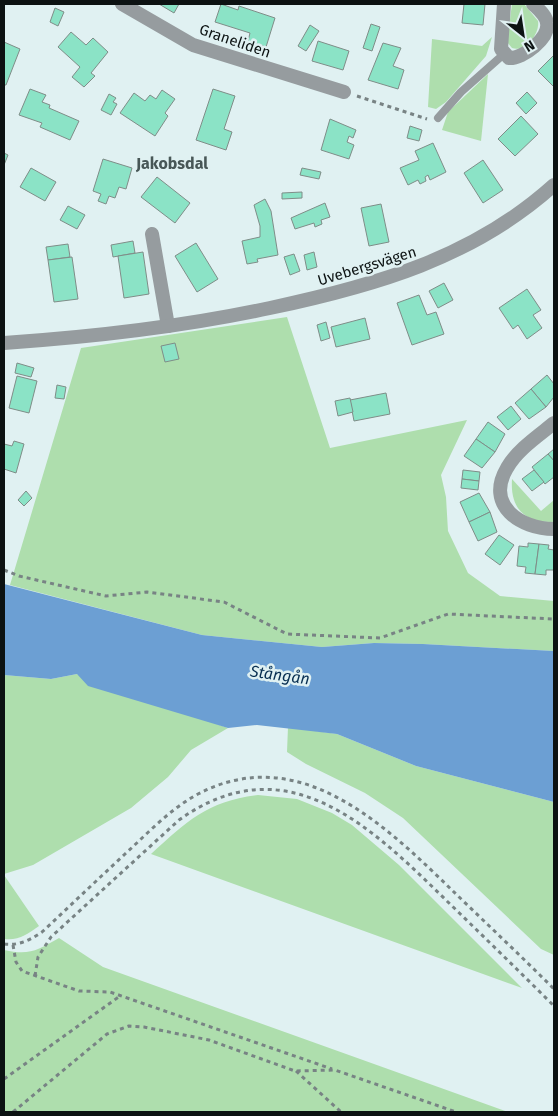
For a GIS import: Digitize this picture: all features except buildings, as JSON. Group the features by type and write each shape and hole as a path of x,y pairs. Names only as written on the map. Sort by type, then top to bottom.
{"street":[{"name":"Graneliden","path":"122,4 193,45 344,92"},
{"path":"504,4 500,42 504,54 508,58 522,56 544,34 547,21 533,4"},
{"name":"Uvebergsvägen","path":"4,343 168,326 301,303 401,275 461,248 520,212 554,185"},
{"path":"152,234 168,326"},
{"path":"554,423 514,458 506,469 502,484 503,502 517,520 532,527 554,529"}],"lane":[{"path":"438,118 461,92 504,54"}],"path":[{"path":"364,99 425,119"},
{"path":"4,570 19,576 106,596 147,592 224,602 287,634 380,638 448,614 554,619"},
{"path":"4,944 13,945 29,940 42,932 159,822 197,795 220,785 241,780 277,779 318,788 350,804 372,818 411,850 554,989"},
{"path":"35,976 38,957 51,937 179,820 193,810 229,795 260,790 287,791 323,802 339,810 380,839 554,1006"},
{"path":"13,945 16,962 22,971 35,976 79,991 110,992 456,1112"},
{"path":"4,1078 120,996"},
{"path":"12,1112 107,1034 129,1026 144,1027 209,1040 295,1070 335,1070"},
{"path":"295,1070 341,1112"}],"green space":[{"path":"512,4 524,4 538,21 537,31 531,41 522,48 517,49 512,48 507,42"},
{"path":"492,37 486,56 446,102 436,109 428,107 432,39 482,46"},
{"path":"488,74 481,141 442,130 448,112"},
{"path":"287,317 330,448 467,420 441,475 446,497 448,531 468,573 500,596 554,601 554,651 374,643 322,647 202,635 10,585 81,348"},
{"path":"512,479 541,511 554,500 554,522 534,520 521,512 516,506"},
{"path":"77,674 228,728 191,750 168,777 131,808 33,865 4,874 4,675 51,679"},
{"path":"288,727 337,734 416,766 554,802 554,955 541,949 403,818 365,793 306,764 287,752"},
{"path":"258,795 297,799 332,813 352,825 399,865 522,988 151,854 187,822 199,814 225,802"},
{"path":"4,875 39,926 27,934 14,939 4,939"},
{"path":"59,938 103,967 508,1112 4,1112 4,950 13,952 33,951"}],"water":[{"name":"Stångån","path":"4,584 202,635 322,647 374,643 554,651 554,802 416,766 337,734 257,725 228,728 88,686 77,674 51,679 4,675"}],"district":[{"name":"Jakobsdal","path":"172,163"}]}
